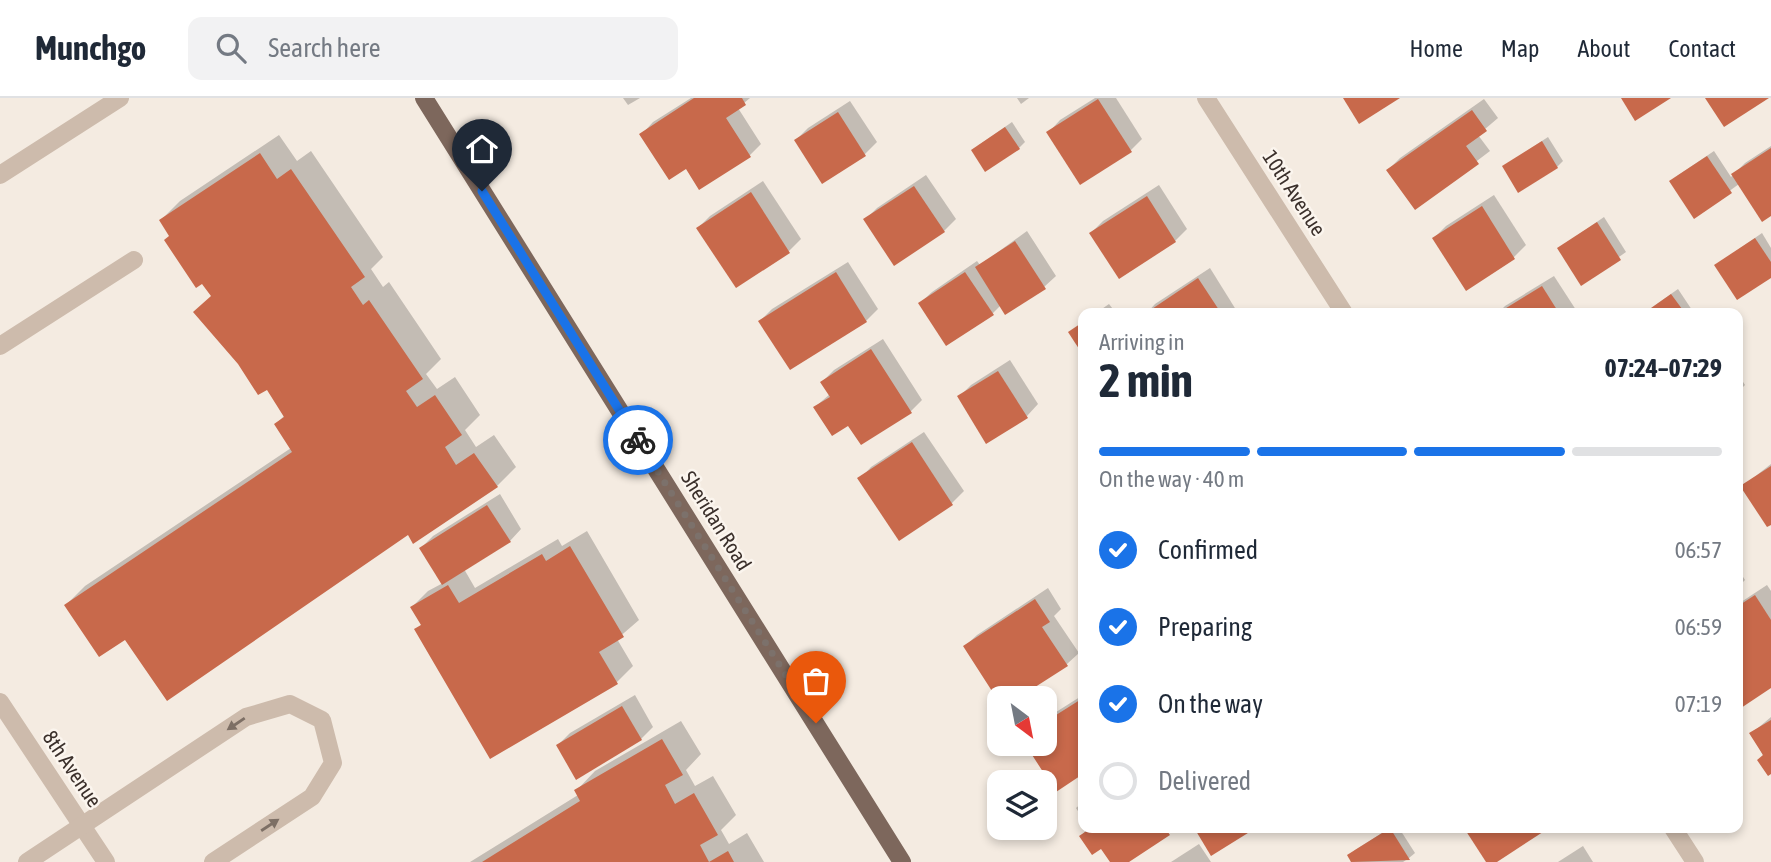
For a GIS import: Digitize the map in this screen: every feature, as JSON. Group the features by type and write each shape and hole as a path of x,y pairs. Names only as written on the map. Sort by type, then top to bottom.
{"main road":[{"name":"Sheridan Road","path":"424,98 902,862"}],"street":[{"path":"0,175 120,98"},
{"name":"10th Avenue","path":"1206,98 1341,308"},
{"path":"0,346 134,260"},
{"name":"8th Avenue","path":"0,702 106,862"},
{"path":"27,862 246,717 290,705 322,720 333,763 312,797 213,862"},
{"path":"1677,833 1695,862"}],"building":[{"path":"694,98 742,98 746,105 726,118 751,157 699,190 686,169 669,180 639,134"},
{"path":"1343,98 1400,98 1359,124"},
{"path":"1621,98 1671,98 1635,121"},
{"path":"1705,98 1769,98 1724,127"},
{"path":"1098,99 1132,152 1080,185 1046,132"},
{"path":"1472,110 1487,131 1466,146 1479,164 1415,210 1386,170"},
{"path":"838,112 866,156 822,184 794,140"},
{"path":"1005,127 1020,149 985,172 971,150"},
{"path":"1542,141 1558,168 1518,193 1502,166"},
{"path":"1771,148 1771,216 1762,222 1731,174"},
{"path":"260,153 277,179 291,169 365,277 351,287 363,305 369,300 423,379 406,391 417,407 435,395 462,435 445,447 456,465 474,453 498,487 413,544 408,535 167,701 125,640 99,657 64,605 292,452 274,424 284,417 267,390 258,395 238,364 193,312 211,296 202,284 196,288 164,240 169,236 159,220"},
{"path":"1707,156 1732,193 1694,219 1669,181"},
{"path":"914,186 945,232 894,266 863,219"},
{"path":"751,192 790,253 736,288 696,228"},
{"path":"1147,196 1176,242 1119,279 1089,233"},
{"path":"1482,206 1515,259 1466,291 1432,238"},
{"path":"1597,222 1621,260 1581,286 1557,248"},
{"path":"1755,238 1771,262 1771,278 1737,300 1714,265"},
{"path":"1015,241 1046,289 1005,315 975,267"},
{"path":"836,272 867,322 790,370 758,321"},
{"path":"965,272 994,315 946,346 918,303"},
{"path":"1198,278 1218,308 1153,308"},
{"path":"1542,286 1556,308 1506,308"},
{"path":"1671,294 1681,308 1651,308"},
{"path":"1078,325 1078,347 1068,332"},
{"path":"871,349 912,413 861,445 848,426 832,436 813,407 830,397 820,382"},
{"path":"998,371 1028,418 986,444 957,396"},
{"path":"912,442 953,505 899,541 857,478"},
{"path":"1771,466 1771,525 1767,527 1743,491 1743,484"},
{"path":"487,505 511,542 442,585 419,548"},
{"path":"570,546 624,637 599,652 618,684 490,759 414,629 421,625 410,607 448,585 459,603 542,554 546,561"},
{"path":"1755,595 1771,620 1771,688 1743,707 1743,603"},
{"path":"1035,599 1050,622 1042,627 1068,666 1037,686 989,686 963,646"},
{"path":"1078,701 1078,777 1057,791 1057,770 1042,770 1033,756 1057,756 1057,714"},
{"path":"622,706 642,740 576,780 556,745"},
{"path":"1771,720 1771,774 1768,776 1757,760 1763,755 1749,733"},
{"path":"662,739 683,775 665,785 675,804 694,793 718,835 700,845 709,862 482,862 580,801 574,790"},
{"path":"1084,833 1170,835 1129,862 1110,862 1101,849 1092,855 1079,836"},
{"path":"1197,833 1248,833 1211,856"},
{"path":"1382,833 1393,833 1410,860 1351,862 1347,855"},
{"path":"1467,833 1541,833 1497,862 1486,862"},
{"path":"728,851 734,862 709,862"}],"way so far":[{"path":"638,440 816,723"}],"route":[{"path":"482,191 638,440"}]}
